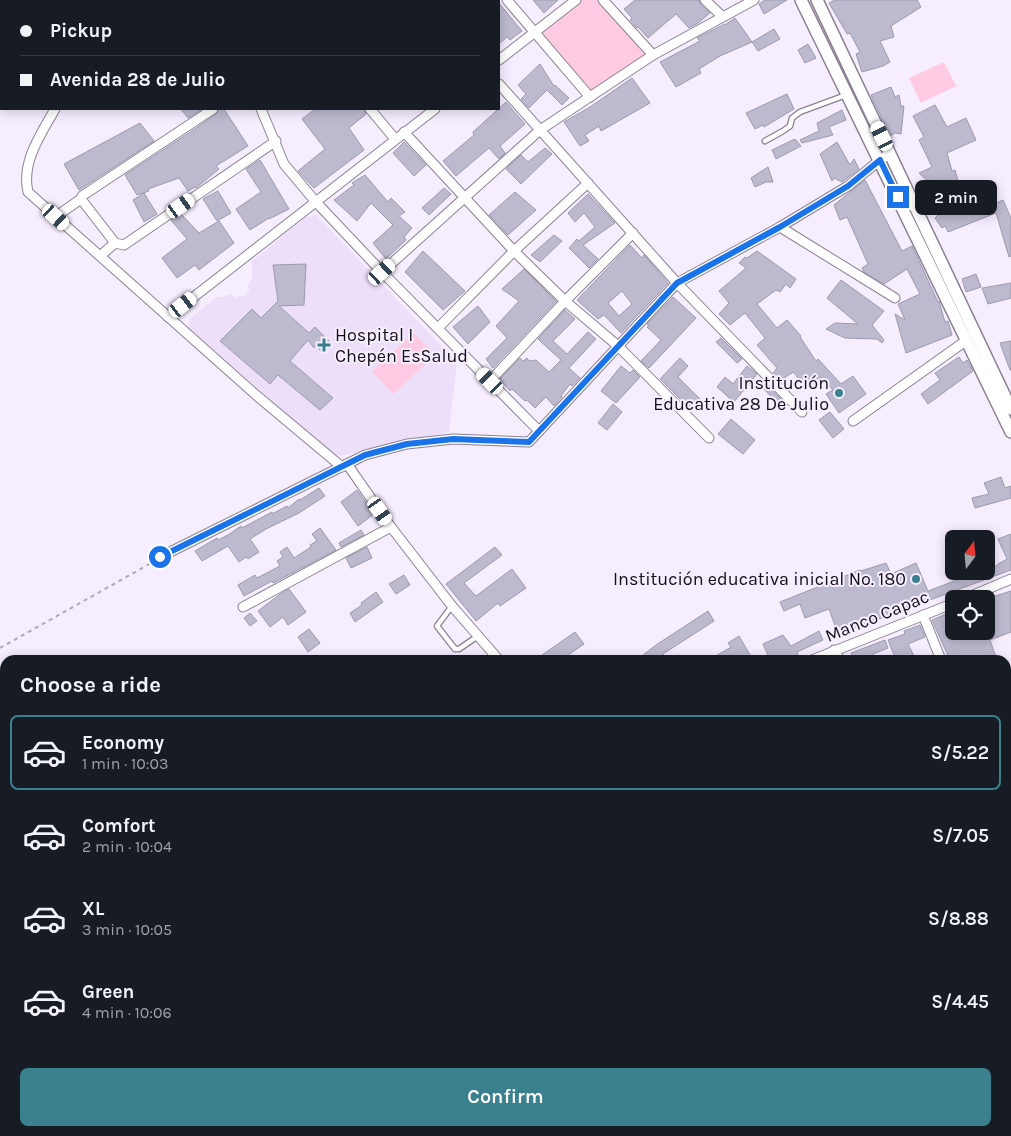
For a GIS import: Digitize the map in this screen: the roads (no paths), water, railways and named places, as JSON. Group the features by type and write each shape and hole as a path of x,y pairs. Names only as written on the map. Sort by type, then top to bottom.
{"street":[{"path":"507,0 590,97"},
{"path":"500,59 576,0"},
{"path":"603,0 653,56"},
{"path":"705,0 722,17"},
{"path":"382,272 540,130 653,56 754,0"},
{"path":"802,0 880,160 950,292 1005,404 1011,432"},
{"path":"817,0 890,153 950,292 967,340 1005,404"},
{"path":"500,85 677,283 802,412"},
{"path":"54,110 31,152 25,182 28,192 256,396 345,465 452,606 495,655"},
{"path":"56,217 81,199 82,196 211,110"},
{"path":"261,110 284,164 315,201 382,272 539,430"},
{"path":"371,110 395,139"},
{"path":"168,317 433,110"},
{"path":"404,132 565,302 618,346 709,438"},
{"path":"81,199 115,243 124,245 276,141"},
{"path":"160,557 365,455 407,444 453,439 529,442 677,283 780,227 848,186 890,153"},
{"path":"438,328 514,250 588,183"},
{"path":"780,227 894,298"},
{"path":"490,381 633,233"},
{"path":"100,256 115,243"},
{"path":"852,421 967,340"},
{"path":"243,607 391,527"},
{"path":"985,590 1011,579"},
{"name":"Manco Capac","path":"823,655 945,606"},
{"path":"923,615 939,655"},
{"path":"834,650 837,655"}],"lane":[{"path":"765,141 790,126 792,118 800,112 848,94"},
{"path":"452,606 438,622 437,626 455,649 459,649 478,636"}],"place":[{"name":"Hospital I Chepén EsSalud","path":"324,345"},
{"name":"Institución Educativa 28 De Julio","path":"839,393"},
{"name":"Institución educativa inicial No. 180","path":"916,579"}]}
